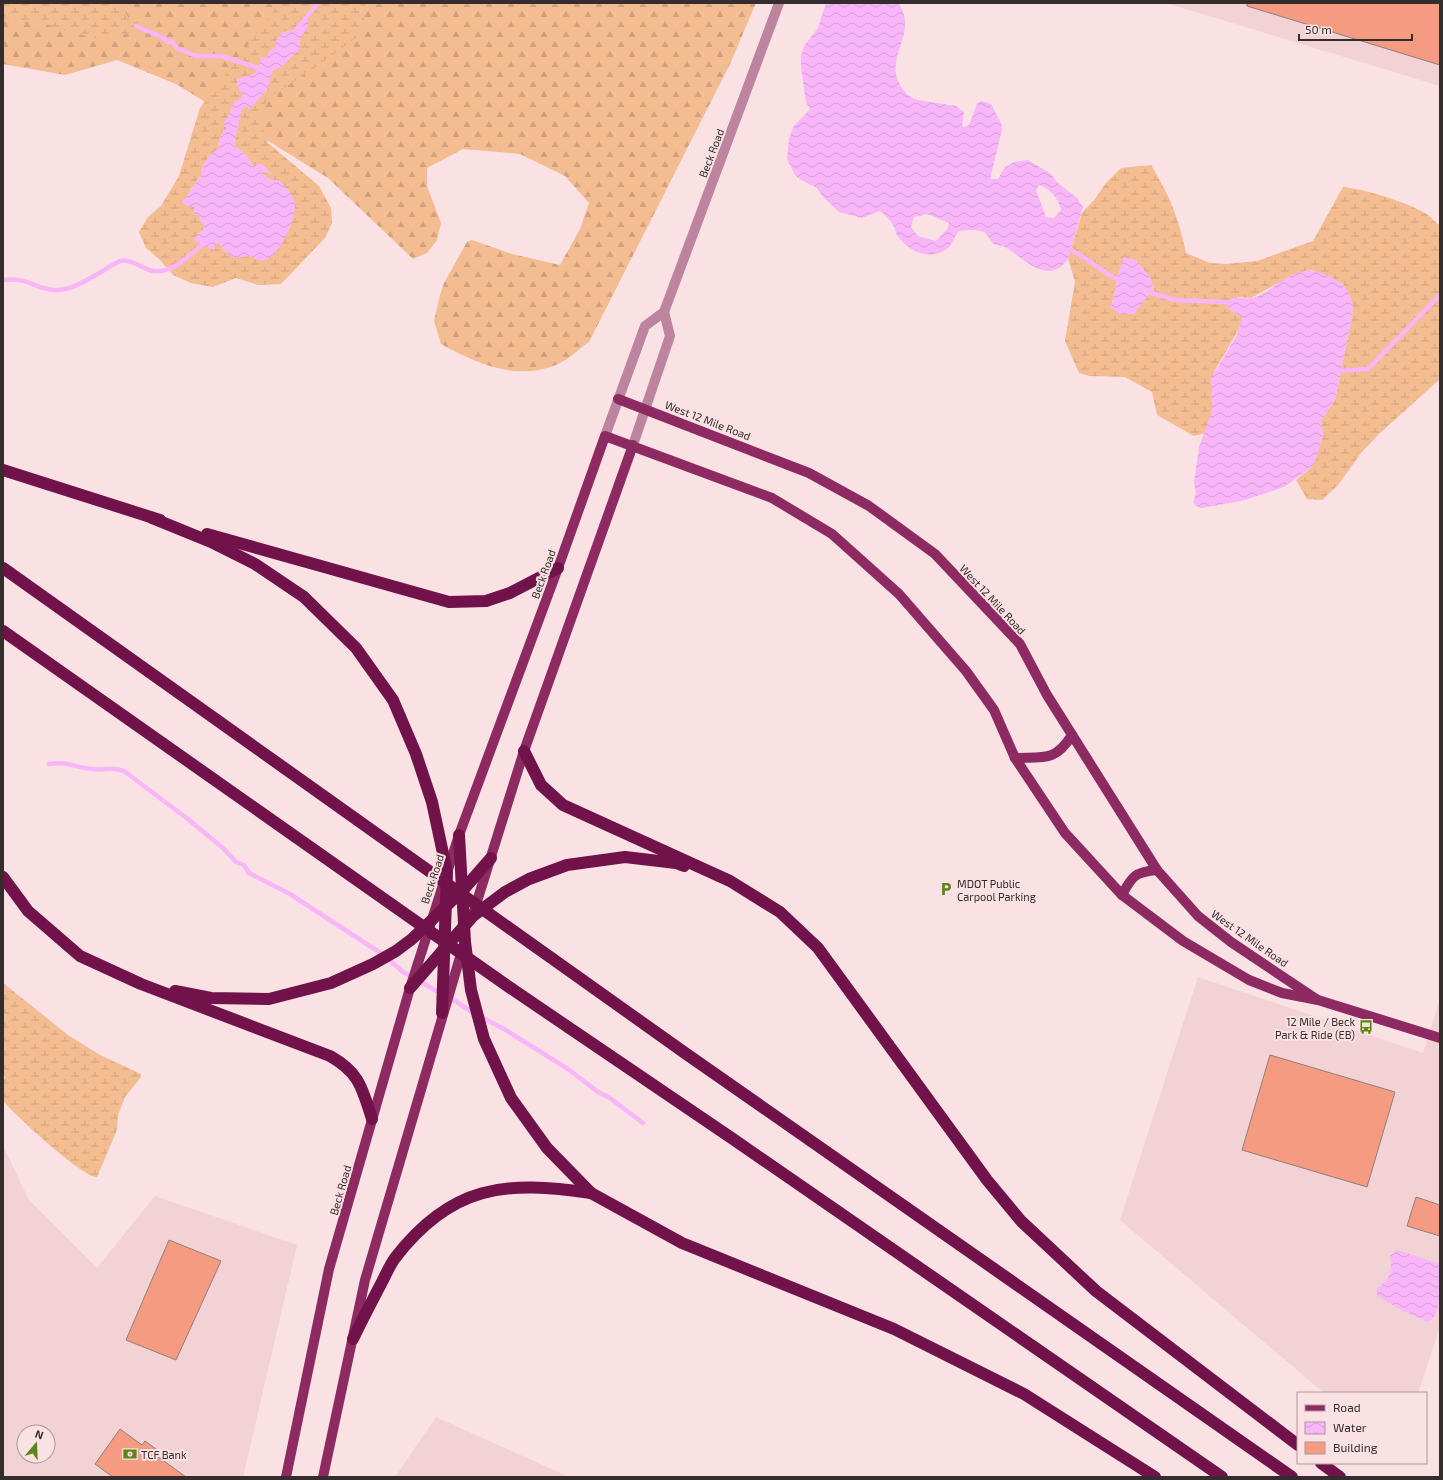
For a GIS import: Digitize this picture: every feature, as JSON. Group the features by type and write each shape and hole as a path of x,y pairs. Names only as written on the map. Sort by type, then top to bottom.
{"highway":[{"path":"3,470 152,518 449,602 486,601 510,592 558,568"},
{"path":"152,518 211,542 255,564 304,597 356,648 393,700 416,754 432,802 447,872 442,1013"},
{"path":"3,568 691,1057 1292,1477"},
{"path":"3,631 509,987 733,1139 1222,1477"},
{"path":"524,751 541,785 563,805 730,881 780,912 818,948 973,1162 1021,1222 1096,1291 1297,1444"},
{"path":"459,835 463,890 464,942 471,990 484,1039 511,1098 547,1148 591,1193 682,1243 894,1330 1024,1394 1155,1477"},
{"path":"410,988 473,916 505,892 529,879 567,866 625,857 676,863 730,881"},
{"path":"141,984 211,998 269,999 331,983 373,964 396,951 431,921 463,890 491,858"},
{"path":"3,877 28,911 80,956 141,984 335,1059 345,1065 354,1075 364,1092 372,1119"},
{"path":"353,1339 394,1258 428,1223 460,1200 496,1190 523,1186 591,1193"},
{"path":"1323,1464 1340,1477"}],"main road":[{"name":"West 12 Mile Road","path":"618,399 809,473 869,506 935,554 1020,644 1072,735 1157,870 1198,916 1231,942 1306,990 1318,1000"},
{"name":"West 12 Mile Road","path":"605,436 633,445 772,498 832,534 899,594 966,671 994,710 1015,758 1065,833 1122,895 1184,941 1249,980 1282,993 1318,1000 1440,1038"},
{"name":"Beck Road","path":"286,1477 329,1269 410,988 459,835 558,568 605,436"},
{"path":"323,1477 366,1280 442,1013 524,751 633,445"},
{"path":"1015,758 1055,755 1064,748 1072,735"},
{"path":"1122,895 1130,879 1141,871 1157,870"}],"street":[{"name":"Beck Road","path":"605,436 645,326 664,312 779,3"},
{"path":"633,445 670,336 664,312"}],"shaded area":[{"path":"1166,3 1440,3 1440,86"},
{"path":"1198,977 1423,1053 1440,999 1440,1327 1418,1392 1323,1392 1120,1220"},
{"path":"3,1146 29,1200 97,1268 155,1196 297,1245 243,1477 3,1477"},
{"path":"436,1417 569,1477 395,1477"}],"green space":[{"path":"3,3 756,3 730,64 589,342 556,365 541,370 512,371 483,364 441,344 434,321 440,295 444,283 467,242 472,240 512,254 560,265 580,229 589,203 565,176 520,154 463,149 427,168 427,186 441,223 437,240 427,253 413,259 328,178 176,84 117,60 65,75 3,64"},
{"path":"3,3 120,3 128,17 140,25 136,32 101,39 73,33 36,21 16,22 3,17"},
{"path":"280,3 366,3 363,29 356,38 300,78 267,98 260,121 268,143 319,186 331,208 332,223 325,238 281,284 258,285 236,278 213,287 191,283 173,275 159,259 146,248 139,232 148,217 161,206 179,176 200,108","holes":["308,19 309,23 300,39 300,49 280,68 273,70 267,90 250,109 246,107 242,109 234,143 235,147 244,153 254,167 260,163 272,174 263,172 262,174 272,181 276,180 256,257 224,251 220,244 216,244 198,234 203,230 205,224 199,215 192,214 195,210 194,207 189,207 182,201 201,177 202,169 206,160 220,149 218,144 227,129 226,122 233,103 243,97 237,79 254,74 260,64 261,57 268,57 276,47 278,38 282,32 296,30"]},
{"path":"1151,165 1173,207 1186,253 1210,263 1226,264 1257,261 1313,241 1343,187 1398,201 1428,215 1440,225 1440,379 1380,433 1361,453 1338,485 1322,500 1307,499 1296,480 1311,468 1323,436 1321,421 1335,400 1353,312 1343,284 1312,270 1282,281 1251,298 1238,297 1229,309 1242,317 1241,325 1214,372 1212,411 1205,433 1194,436 1157,415 1152,392 1125,377 1089,376 1079,373 1065,341 1075,282 1068,259 1082,213 1095,199 1106,183 1121,168","holes":["1119,271 1149,276 1154,288 1140,305 1111,308"]},
{"path":"3,983 68,1035 100,1055 141,1074 141,1077 125,1097 118,1115 117,1130 97,1177 78,1168 64,1157 3,1101 3,1082 5,1078 3,1073"}],"water":[{"path":"826,3 899,3 905,20 905,28 897,59 896,74 904,91 917,100 956,106 964,112 962,125 964,127 969,125 977,104 981,101 991,104 1001,123 1002,130 990,179 998,179 1005,167 1014,162 1028,160 1051,174 1058,183 1077,198 1083,207 1068,259 1060,267 1053,271 1045,271 1036,268 1005,247 994,244 984,232 975,230 959,231 949,247 940,253 920,253 907,246 902,241 896,234 895,228 880,211 862,218 839,212 823,197 817,188 801,180 795,175 787,159 789,139 793,127 810,109 806,102 801,68 801,56 804,46 818,28","holes":["1039,185 1050,191 1058,201 1061,210 1054,218 1046,217 1036,190","927,214 949,223 948,228 936,241 918,236 911,227 914,217"]},
{"path":"306,17 308,19 308,27 300,39 300,49 280,68 273,70 267,90 250,109 246,107 242,109 234,143 235,147 244,153 254,166 260,163 272,174 263,172 262,174 264,176 280,181 289,191 295,204 294,216 281,245 270,257 259,261 251,256 234,258 224,251 220,244 216,244 215,250 200,245 194,239 203,230 205,224 200,221 199,215 192,214 195,210 194,207 189,207 181,201 185,199 198,179 201,177 202,169 209,156 216,150 220,149 218,144 223,130 227,129 223,124 230,113 233,103 243,96 238,88 237,79 254,74 260,64 261,57 268,57 269,51 276,47 276,41 282,32 296,30"},
{"path":"1124,257 1136,260 1149,276 1154,288 1134,314 1120,314 1111,308 1119,271"},
{"path":"1308,270 1325,274 1340,282 1350,295 1353,312 1335,400 1321,421 1323,436 1315,462 1311,468 1284,487 1242,501 1201,508 1196,506 1193,502 1196,493 1194,482 1199,447 1212,411 1211,378 1237,335 1242,317 1229,309 1226,302 1232,298 1252,298 1267,291 1292,275"},
{"path":"1397,1250 1440,1264 1438,1307 1431,1319 1426,1321 1399,1309 1377,1295 1377,1288 1385,1282 1390,1275 1390,1256"}],"building":[{"path":"1247,3 1440,3 1440,65 1247,6"},
{"path":"1270,1055 1395,1092 1367,1187 1242,1150"},
{"path":"1416,1197 1440,1205 1440,1236 1407,1226"},
{"path":"169,1240 221,1261 176,1360 126,1340"},
{"name":"TCF Bank","path":"120,1429 142,1445 145,1441 160,1452 157,1456 186,1477 113,1477 95,1464"}],"waterway":[{"path":"297,29 318,3"},
{"path":"136,26 162,37 167,42 172,41 177,48 196,56 221,56 262,69"},
{"path":"3,280 12,279 25,281 47,289 62,290 88,280 120,261 131,262 149,270 165,270 180,263 206,242"},
{"path":"1071,250 1121,281"},
{"path":"1145,291 1175,300 1226,302"},
{"path":"1341,371 1368,369 1440,295"},
{"path":"49,764 62,763 87,768 115,769 124,771 189,820 223,848 236,862 244,865 249,873 290,894 385,956 403,972 442,994"},
{"path":"449,997 475,1014"},
{"path":"481,1017 504,1029 568,1069 643,1123"}],"place":[{"name":"MDOT Public Carpool Parking","path":"946,889"},
{"name":"12 Mile / Beck Park & Ride (EB)","path":"1366,1027"},
{"name":"TCF Bank","path":"130,1454"}]}
